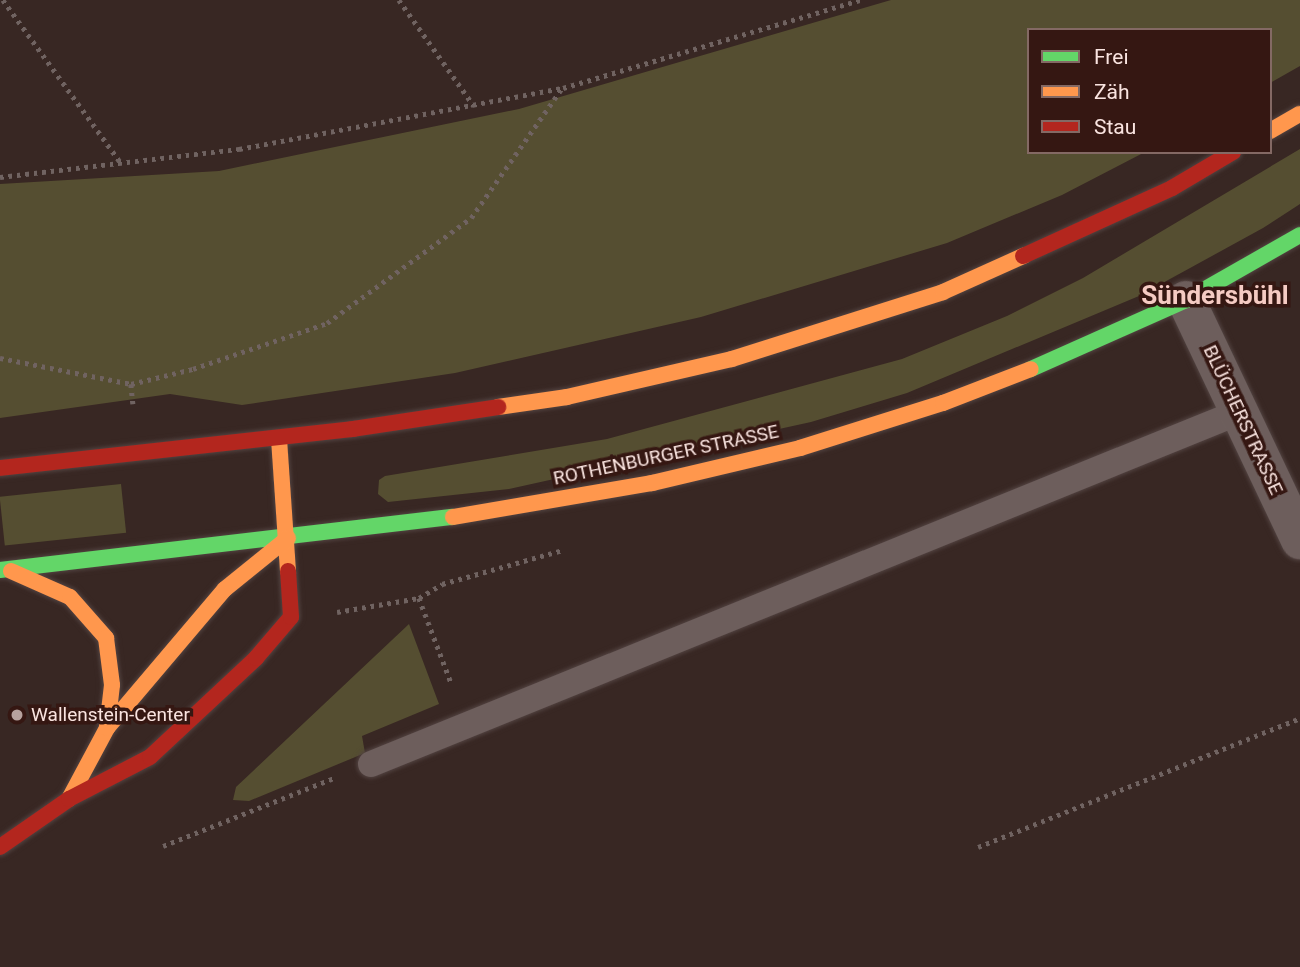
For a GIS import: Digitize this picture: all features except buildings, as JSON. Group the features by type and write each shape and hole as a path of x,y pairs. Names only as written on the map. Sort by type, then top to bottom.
{"main road":[{"path":"1272,130 1300,114"},
{"path":"0,468 279,439 567,397 732,359 943,292 1172,188 1230,154"},
{"name":"ROTHENBURGER STRASSE","path":"3,570 288,538 567,499 800,448 943,403 1081,349 1186,300 1300,235"},
{"path":"0,846 69,799 150,757 256,658 291,617 288,538 279,439"},
{"path":"69,799 107,728 225,589 288,538"},
{"path":"3,570 41,580 69,597 106,638 112,685 107,728"}],"street":[{"name":"BLÜCHERSTRASSE","path":"1186,300 1300,540"}],"lane":[{"path":"371,764 1239,412"}],"path":[{"path":"3,0 121,163"},
{"path":"399,0 474,106"},
{"path":"0,177 239,149 563,88 861,0"},
{"path":"0,358 131,384 193,369 327,323 471,218 563,88"},
{"path":"291,617 384,607 419,598 442,584 567,550"},
{"path":"419,598 467,726"},
{"path":"978,847 1300,718"},
{"path":"163,846 371,764"}],"shaded area":[{"path":"891,0 1300,0 1300,66 1272,82 1272,28 1027,28 1027,154 1141,154 1062,195 947,243 701,317 455,373 242,405 170,394 0,418 0,184 219,171 519,109"},
{"path":"1300,149 1300,204 1263,228 1139,296 907,393 811,422 509,489 388,502 378,494 379,480 385,476 607,439 902,359 1007,316 1083,278"},
{"path":"121,484 126,533 5,545 0,497"},
{"path":"409,624 439,704 362,736 365,753 249,801 233,800 236,787"}],"traffic: fast":[{"path":"1031,369 1186,300 1300,235"},
{"path":"0,570 453,517"}],"traffic: slow":[{"path":"1272,130 1300,114"},
{"path":"498,407 567,397 732,359 943,292 1023,256"},
{"path":"453,517 652,483 800,448 943,403 1031,369"},
{"path":"279,439 288,571"},
{"path":"69,799 107,728 225,589 288,538"},
{"path":"11,571 70,597 106,638 112,685 107,728"}],"traffic: jam":[{"path":"1023,256 1172,188 1230,154"},
{"path":"0,468 353,429 498,407"},
{"path":"0,847 69,799 150,757 256,658 291,617 288,571"}],"place":[{"name":"Wallenstein-Center","path":"17,715"}],"district":[{"name":"Sündersbühl","path":"1215,296"}]}
